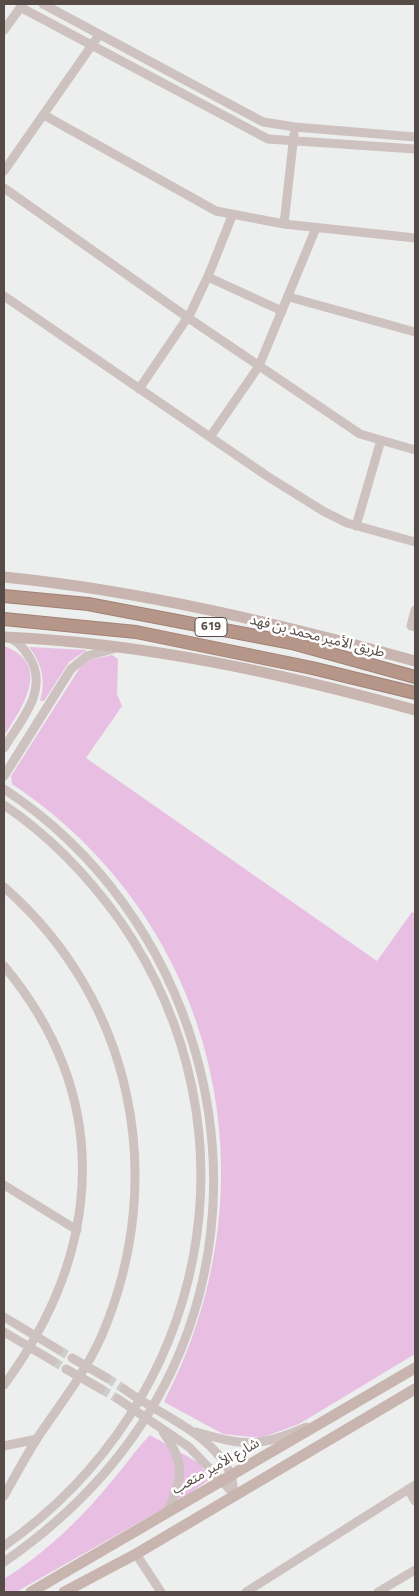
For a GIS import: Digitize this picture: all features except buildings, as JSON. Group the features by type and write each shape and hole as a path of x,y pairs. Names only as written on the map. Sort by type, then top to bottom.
{"highway":[{"name":"طريق الأمير محمد بن فهد","path":"4,596 88,604 292,643 415,677"},
{"name":"619","path":"4,619 136,632 312,668 415,693"}],"main road":[{"path":"4,577 40,580 216,610 415,661"},
{"path":"7,637 121,647 257,670 322,684 415,710"},
{"name":"شارع الأمير متعب","path":"31,1592 415,1368"},
{"path":"64,1592 102,1570 136,1554 234,1494 415,1389"}],"street":[{"path":"43,4 263,122 295,127 415,137"},
{"path":"4,30 22,6 92,47 268,139 294,139 415,149"},
{"path":"4,171 99,35"},
{"path":"44,115 216,212 284,224 415,238"},
{"path":"284,224 295,127"},
{"path":"4,188 187,317 360,434 415,450"},
{"path":"139,389 187,317 208,277 232,216"},
{"path":"210,437 259,366 316,228"},
{"path":"208,277 282,312"},
{"path":"4,296 309,503 356,526 415,542"},
{"path":"288,297 415,332"},
{"path":"356,526 381,440"},
{"path":"415,610 411,626 415,627"},
{"path":"4,748 32,704 37,688 37,676 34,666 22,646 7,637"},
{"path":"4,776 71,669 86,656 121,647"},
{"path":"4,789 60,832 118,894 146,935 170,980 188,1022 200,1063 210,1110 214,1161 212,1221 208,1251 189,1327 172,1369 145,1418 114,1462 78,1502 53,1525 4,1562"},
{"path":"4,805 32,826 68,858 107,902 134,942 158,986 175,1027 187,1067 196,1112 200,1162 199,1220 195,1249 176,1322 160,1364 115,1439 74,1487 52,1508 4,1546"},
{"path":"4,887 56,942 90,994 114,1049 132,1122 136,1183 131,1238 115,1302 101,1337 85,1367 37,1439 4,1496"},
{"path":"4,966 42,1020 64,1066 79,1125 82,1165 77,1230 62,1283 50,1313 30,1348 4,1385"},
{"path":"4,1185 77,1230"},
{"path":"4,1317 59,1350"},
{"path":"4,1332 53,1361"},
{"path":"72,1358 85,1367 108,1378"},
{"path":"66,1369 78,1378 101,1389"},
{"path":"124,1389 151,1408 204,1438 236,1444 264,1442 286,1436 338,1413"},
{"path":"118,1399 133,1411 189,1446 203,1459 220,1482 234,1494"},
{"path":"160,1427 175,1448 180,1461 180,1474 176,1492 167,1512"},
{"path":"204,1438 231,1476 234,1494"},
{"path":"4,1446 37,1439"},
{"path":"246,1592 412,1487 415,1501"},
{"path":"136,1554 161,1592"},
{"path":"78,1592 82,1586 102,1570"},
{"path":"378,1592 415,1570"}],"shaded area":[{"path":"4,646 19,654 27,664 30,675 25,700 4,736"},
{"path":"29,647 87,650 69,662 44,701 40,701 43,686 42,673"},
{"path":"112,655 118,659 117,694 122,706 86,758 377,961 412,912 415,914 415,1354 299,1424 261,1438 223,1434 164,1402 199,1319 217,1233 221,1147 208,1063 181,983 139,908 83,841 12,784 11,776 81,666 89,660"},
{"path":"150,1435 199,1463 210,1479 189,1494 16,1592 4,1592 4,1579 50,1545 78,1519 104,1491"}],"tunnel":[{"path":"59,1350 72,1358"},
{"path":"53,1361 66,1369"},
{"path":"107,1378 124,1389"},
{"path":"101,1389 118,1399"}]}
